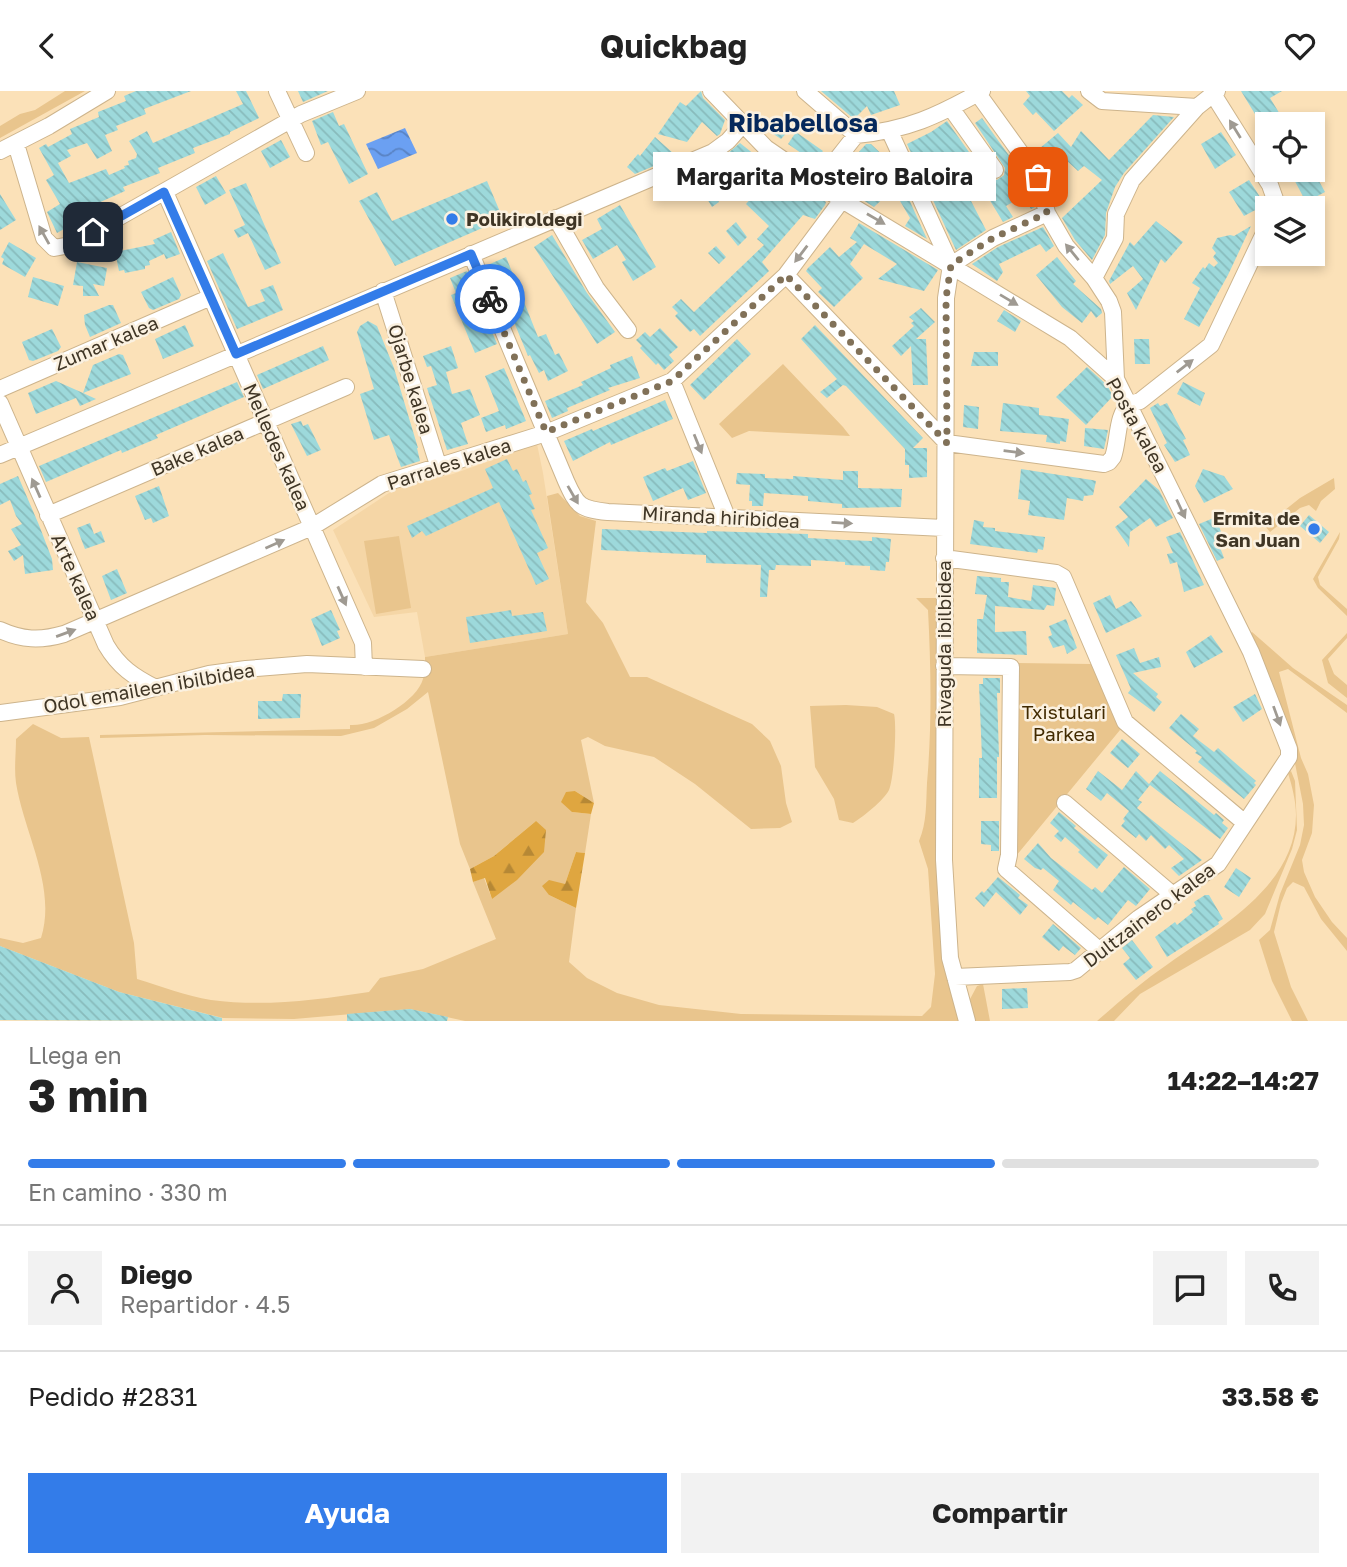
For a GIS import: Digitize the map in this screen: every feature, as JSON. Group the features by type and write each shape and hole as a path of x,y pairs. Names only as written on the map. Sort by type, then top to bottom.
{"street":[{"path":"0,151 107,91"},
{"path":"277,91 306,153"},
{"path":"16,144 41,231 54,248 70,245 301,114 358,91"},
{"name":"Posta kalea","path":"711,91 766,148 842,199 1070,338 1116,379 1251,652 1276,712 1289,749 1289,757"},
{"path":"805,91 856,135 890,132 915,125 979,92 1038,177 1047,213 1066,246 1094,278 1109,301 1113,312 1116,379"},
{"path":"1089,91 1102,101 1197,107"},
{"path":"1094,278 1115,238 1116,214 1132,180 1197,107 1215,92 1274,196"},
{"path":"951,108 995,170"},
{"path":"0,455 713,152 728,141 743,124"},
{"path":"890,132 951,265 993,238 1047,213"},
{"path":"819,182 856,135"},
{"name":"Melledes kalea","path":"164,192 363,643 364,667"},
{"name":"Parrales kalea","path":"0,629 33,640 48,639 312,527 382,484 546,432 672,381 786,275 842,199"},
{"path":"556,218 596,288 628,330"},
{"path":"786,275 947,443 1104,464 1112,457 1125,407 1140,401 1211,345 1255,252"},
{"name":"Miranda hiribidea","path":"471,254 573,496 579,505 587,510 944,528"},
{"name":"Rivaguda ibilbidea","path":"951,265 946,298 943,791 945,887 949,947 967,1021"},
{"name":"Ojarbe kalea","path":"383,291 439,468"},
{"name":"Zumar kalea","path":"0,389 211,297"},
{"path":"1101,364 1115,356"},
{"path":"672,381 727,517"},
{"name":"Bake kalea","path":"48,515 346,387"},
{"name":"Arte kalea","path":"0,403 106,645 121,667 156,688"},
{"path":"944,558 1056,573 1063,577 1125,722 1245,823"},
{"name":"Odol emaileen ibilbidea","path":"0,713 120,697 209,674 246,669 307,664 423,669"},
{"path":"944,666 1011,667 1009,855 1006,869 1099,950"},
{"name":"Dultzainero kalea","path":"955,977 1070,972 1217,864 1289,757"},
{"path":"1065,803 1173,895"}],"shaded area":[{"path":"537,444 568,634 425,657 417,612 374,617 333,530 395,489 453,474"}],"green space":[{"path":"65,91 85,91 0,138 0,126 20,114 35,110"},
{"path":"783,364 850,436 749,431 732,438 719,424"},
{"path":"1334,478 1335,489 1321,501 1316,511 1309,505 1300,508 1270,532 1265,526 1300,498"},
{"path":"558,493 580,516 596,521 586,602 603,623 630,677 647,677 752,724 770,741 781,766 786,803 792,822 780,828 751,829 695,784 654,757 605,746 588,737 581,740 594,803 575,791 572,812 591,814 585,853 576,852 565,884 549,895 576,908 569,962 587,978 617,993 659,1005 741,1014 922,1016 931,1007 935,974 928,869 919,841 926,812 930,740 928,610 916,598 940,598 937,895 942,950 960,1021 465,1021 410,1009 294,1019 223,1018 119,992 0,946 0,938 23,943 41,938 45,919 45,899 38,860 15,778 16,739 33,724 61,738 89,737 134,943 137,979 211,1000 271,1003 310,1000 369,992 380,978 423,969 496,939 473,882 484,878 492,899 536,821 494,856 470,869 460,844 428,692 407,709 374,728 341,736 205,735 100,738 100,735 350,729 350,725 359,725 382,717 412,696 423,679 425,657 568,634 547,496"},
{"path":"1340,532 1339,539 1318,577 1320,585 1347,609 1347,616 1318,588 1313,579"},
{"path":"399,536 411,608 376,614 364,541"},
{"path":"1252,632 1293,668 1347,705 1347,713 1288,669 1279,672 1314,805 1312,833 1302,860 1304,872 1315,897 1347,938 1347,951 1321,919 1304,887 1293,882 1287,888 1274,932 1291,987 1308,1021 1292,1021 1272,981 1259,940 1270,930 1280,894 1300,845 1304,825 1303,804 1292,748 1247,636"},
{"path":"1347,633 1347,638 1328,659 1334,674 1347,685 1347,698 1328,683 1322,660"},
{"name":"Txistulari Parkea","path":"1017,663 1091,664 1120,730 1016,856"},
{"path":"810,706 877,707 894,714 895,720 894,764 889,790 883,799 853,823 839,820 834,799 815,767"},
{"path":"1291,771 1295,781 1297,830 1265,914 1250,930 1140,994 1114,1021 1097,1021 1150,977 1231,920 1269,884 1283,863 1293,840 1296,815 1288,773"},
{"path":"575,791 594,803 591,814 572,812 561,802 566,792"},
{"path":"536,821 546,830 544,852 517,880 492,899 485,878 473,882 470,869 494,856"},
{"path":"576,852 585,853 576,908 549,895 542,886 549,880 565,884"},
{"path":"983,984 990,1021 975,1021 969,1001 977,986"}],"water":[{"path":"405,128 417,153 378,169 366,144"}],"building":[{"path":"136,91 191,91 144,109 146,114 116,126 118,130 105,135 112,151 97,159 87,143 67,150 71,156 58,163 69,183 106,169 109,175 125,168 124,166 129,165 128,161 136,158 137,154 129,141 147,131 153,143 243,104 236,91 246,91 259,118 230,134 193,148 195,153 158,168 160,173 123,187 125,191 87,208 90,214 57,233 47,212 60,204 46,180 54,175 39,148 46,144 48,147 72,134 70,129 99,117 98,112 126,101 124,96"},
{"path":"298,91 328,91 303,102"},
{"path":"701,91 703,98 725,120 720,134 717,136 702,122 687,142 658,134 680,102 686,106"},
{"path":"821,91 894,91 900,105 871,115 867,106 854,119"},
{"path":"1026,91 1062,91 1069,98 1072,95 1083,105 1054,131 1036,112 1033,115 1023,104 1030,96"},
{"path":"1241,91 1282,91 1270,98 1279,112 1255,114"},
{"path":"333,112 339,126 344,124 368,174 349,184 328,142 321,145 312,121"},
{"path":"1153,115 1174,117 1124,173 1115,187 1106,213 1105,235 1092,260 1075,240 1062,218 1102,180 1084,166 1078,171 1065,159 1056,166 1040,148 1058,133 1071,147 1081,131 1109,160"},
{"path":"982,118 1028,182 1035,207 1031,209 1023,196 1006,206 1013,217 1003,222 966,161 954,168 986,230 956,250 907,144 947,121 986,176 997,180 1004,175 1005,168 975,123"},
{"path":"781,121 791,128 781,139 772,133"},
{"path":"796,132 823,151 814,162 788,144"},
{"path":"1221,132 1236,155 1215,169 1201,144"},
{"path":"655,137 674,154 668,160 635,174 627,167"},
{"path":"281,140 290,157 270,168 261,151"},
{"path":"740,143 760,159 742,177 721,159"},
{"path":"866,144 871,144 892,164 888,168 902,184 927,239 905,226 910,218 893,189 874,207 833,181"},
{"path":"718,162 728,183 712,192 719,202 712,207 700,187 685,194 678,178 709,165 706,174"},
{"path":"770,169 783,178 781,181 806,188 826,202 825,205 815,219 803,215 762,262 769,271 750,289 700,336 694,329 690,332 675,316 678,313 672,307 681,299 694,312 764,245 757,239 769,226 746,204 764,183 761,181"},
{"path":"216,176 226,193 205,205 196,187"},
{"path":"1249,180 1259,196 1255,196 1255,210 1244,216 1229,192"},
{"name":"Polikiroldegi","path":"487,181 503,219 395,266 359,201 377,192 392,221"},
{"path":"1295,182 1320,182 1325,192 1317,196 1303,196"},
{"path":"246,183 281,263 265,270 248,233 238,238 234,230 245,225 229,190"},
{"path":"0,194 16,220 0,230"},
{"path":"620,205 656,267 633,281 622,262 626,260 617,245 593,259 582,240 602,229 597,219"},
{"path":"1156,221 1183,242 1165,263 1161,259 1136,310 1127,293 1143,279 1133,266 1110,284 1109,281 1130,242 1134,246"},
{"path":"736,222 747,237 738,246 726,231"},
{"path":"859,223 938,270 924,291 878,279 897,264 864,244 850,264 863,278 834,307 818,292 822,288 806,271 830,247 839,257 857,242 850,238"},
{"path":"1251,226 1199,327 1184,319 1200,288 1192,283 1203,267 1205,269 1209,263 1214,267 1218,263 1213,257 1216,253 1212,248 1217,238 1234,236"},
{"path":"1043,227 1054,246 1046,252 1040,244 999,264 1003,272 997,281 972,264 998,247"},
{"path":"171,232 180,254 166,259 164,254 149,261 150,265 145,266 145,269 125,273 124,270 119,271 115,252 155,244 153,240"},
{"path":"552,235 587,293 615,332 597,344 534,247"},
{"path":"9,242 36,258 25,277 2,264 4,259 1,257"},
{"path":"716,246 726,257 719,264 708,253"},
{"path":"223,253 248,307 265,301 260,290 273,285 283,310 237,329 207,261"},
{"path":"506,257 538,337 546,334 555,355 559,353 568,371 548,381 544,370 539,373 530,355 528,356 490,264"},
{"path":"1057,257 1076,281 1073,284 1101,309 1102,313 1096,318 1091,311 1082,323 1062,307 1036,275"},
{"path":"77,262 107,268 104,286 93,284 99,296 83,296 83,286 73,285"},
{"path":"467,271 497,344 475,353 451,295 456,293 450,278"},
{"path":"33,277 64,286 58,306 28,297"},
{"path":"173,277 181,295 179,299 153,310 149,308 141,292"},
{"path":"113,305 121,323 90,337 84,315"},
{"path":"921,308 935,322 916,339 926,339 928,385 913,385 911,346 901,356 892,346 914,326 911,323 914,321 909,317"},
{"path":"1004,310 1021,321 1015,332 997,321"},
{"path":"368,321 377,326 394,368 418,448 420,461 401,467 389,435 374,440 360,394 374,389 357,332 360,326"},
{"path":"185,325 194,346 163,359 155,339"},
{"path":"815,325 923,438 913,448 927,448 927,477 909,478 909,465 905,465 905,449 846,386 843,385 827,398 820,392 837,379 801,339"},
{"path":"660,328 678,347 669,355 674,361 664,370 640,348 642,346 636,340 645,332 650,337"},
{"path":"52,329 61,347 58,351 33,361 29,360 22,342"},
{"path":"737,339 751,354 704,400 690,385"},
{"path":"1134,339 1149,339 1150,364 1135,364"},
{"path":"323,346 329,360 263,389 257,375"},
{"path":"451,346 458,368 446,372 452,394 470,389 480,415 461,423 468,444 447,450 427,388 437,385 431,366 427,367 423,356"},
{"path":"974,352 998,352 998,366 971,366"},
{"path":"119,354 123,355 131,374 83,393 93,365"},
{"path":"632,356 640,378 608,388 610,390 567,408 568,411 552,418 545,401 583,385 581,382"},
{"path":"1087,367 1107,385 1113,396 1086,425 1056,397"},
{"path":"504,368 526,421 506,429 505,425 486,432 481,418 499,411 485,376"},
{"path":"56,381 96,399 80,406 76,398 36,414 28,393"},
{"path":"237,382 244,397 156,435 158,438 122,453 121,450 46,482 39,466"},
{"path":"1183,382 1205,393 1200,406 1177,394"},
{"path":"665,400 673,419 611,445 610,442 573,461 564,441"},
{"path":"1003,403 1039,408 1039,415 1069,419 1066,442 1046,442 1047,435 1000,431"},
{"path":"1158,403 1160,406 1167,403 1186,439 1183,440 1190,455 1175,462 1164,445 1167,443 1150,408"},
{"path":"964,405 979,407 978,429 963,427"},
{"path":"301,421 303,426 308,424 321,450 307,456 291,424"},
{"path":"1085,428 1108,430 1104,449 1084,446"},
{"path":"507,459 513,471 517,469 523,482 526,480 535,509 531,510 548,548 537,553 549,579 536,585 499,502 426,536 422,531 412,538 407,526 493,488 485,469"},
{"path":"693,461 706,493 688,500 683,488 653,501 643,477"},
{"path":"1021,469 1096,481 1093,495 1084,496 1083,501 1067,498 1064,520 1028,515 1030,501 1018,499"},
{"path":"1203,469 1224,476 1233,489 1204,503 1195,486"},
{"path":"843,471 858,471 858,488 902,489 901,507 842,508 842,504 808,501 808,496 764,493 763,506 752,506 752,501 749,501 750,485 736,484 737,473 765,474 765,478 793,479 793,476 843,480"},
{"path":"18,476 52,559 53,570 25,574 23,555 14,561 8,551 21,545 11,529 22,524 10,500 0,505 0,484"},
{"path":"1146,479 1159,490 1173,518 1156,527 1150,518 1130,532 1129,547 1115,527 1128,517 1119,507"},
{"path":"159,486 169,516 153,523 151,518 145,520 135,496"},
{"name":"Ermita de San Juan","path":"1309,515 1329,532 1320,543 1300,526"},
{"path":"1216,517 1222,535 1216,537 1224,558 1217,561 1199,524"},
{"path":"974,520 984,522 983,527 995,528 995,531 1045,537 1043,550 1038,549 1037,553 970,544"},
{"path":"90,523 94,534 101,531 105,542 85,549 77,528"},
{"path":"602,529 808,534 808,538 872,541 872,537 891,539 889,562 886,562 885,571 870,570 870,566 845,565 845,562 811,560 811,566 776,565 775,570 769,570 767,597 760,597 761,565 706,563 706,555 601,550"},
{"path":"1180,532 1204,585 1184,592 1177,562 1170,564 1167,554 1173,553 1166,537"},
{"path":"117,569 127,593 111,600 102,576"},
{"path":"977,576 1001,578 1001,582 1009,582 1008,597 1031,601 1033,585 1056,588 1054,606 1047,605 1044,610 995,606 995,632 1026,631 1027,655 977,653 977,619 983,619 987,595 975,594"},
{"path":"1110,595 1116,609 1131,601 1142,616 1106,633 1093,603"},
{"path":"331,610 340,630 337,631 340,638 322,646 311,619"},
{"path":"511,610 512,616 543,612 547,631 470,643 466,617"},
{"path":"1066,619 1077,648 1067,654 1064,645 1053,648 1048,637 1052,635 1049,626"},
{"path":"1211,635 1223,652 1194,668 1186,652"},
{"path":"1134,648 1140,663 1159,657 1161,667 1133,673 1158,694 1156,697 1162,702 1154,712 1128,693 1131,689 1116,655"},
{"path":"983,678 1000,678 1000,693 997,693 997,798 979,798 979,758 982,758 979,684 983,684"},
{"path":"283,694 301,694 300,718 258,719 258,701 282,701"},
{"path":"1255,694 1262,709 1243,722 1233,707"},
{"path":"1181,714 1199,729 1193,736 1214,752 1218,748 1256,781 1256,785 1244,799 1198,762 1202,757 1195,753 1197,751 1169,728"},
{"path":"1122,739 1140,754 1128,768 1110,753"},
{"path":"1098,771 1122,790 1136,771 1149,784 1160,771 1214,815 1216,813 1228,828 1220,839 1150,785 1138,800 1142,802 1137,808 1202,860 1179,876 1171,868 1184,859 1169,845 1165,849 1151,835 1146,841 1139,834 1136,838 1121,826 1129,811 1107,793 1101,801 1086,789"},
{"path":"1059,812 1076,826 1074,828 1108,855 1097,869 1065,837 1061,842 1054,836 1059,831 1050,823"},
{"path":"981,821 999,821 999,851 991,851 991,845 981,844"},
{"path":"1038,843 1051,858 1092,890 1095,887 1102,893 1124,867 1150,889 1136,906 1128,900 1108,925 1098,917 1095,920 1053,890 1059,881 1043,868 1035,868 1024,859"},
{"path":"1236,868 1251,878 1239,897 1224,887"},
{"path":"998,877 1028,905 1020,915 996,892 984,907 975,898 982,891 984,893"},
{"path":"1209,895 1223,919 1167,957 1155,937 1193,912 1191,909 1196,906 1194,902"},
{"path":"1053,924 1081,948 1075,955 1063,946 1059,951 1042,937"},
{"path":"1132,940 1153,967 1136,980 1123,964 1130,958 1122,948"},
{"path":"0,946 119,992 222,1018 222,1021 0,1020"},
{"path":"1027,988 1028,1008 1002,1009 1002,989"},
{"path":"410,1009 448,1017 447,1021 347,1021 347,1014"}],"way so far":[{"path":"490,299 546,432 672,381 786,275 947,443 946,298 951,265 993,238 1047,213 1038,177"}],"place":[{"name":"Margarita Mosteiro Baloira","path":"1038,177"},
{"name":"Polikiroldegi","path":"452,219"},
{"name":"Ermita de San Juan","path":"1314,529"}],"district":[{"name":"Ribabellosa","path":"803,123"}],"route":[{"path":"93,232 164,192 236,354 471,254 490,299"}]}
